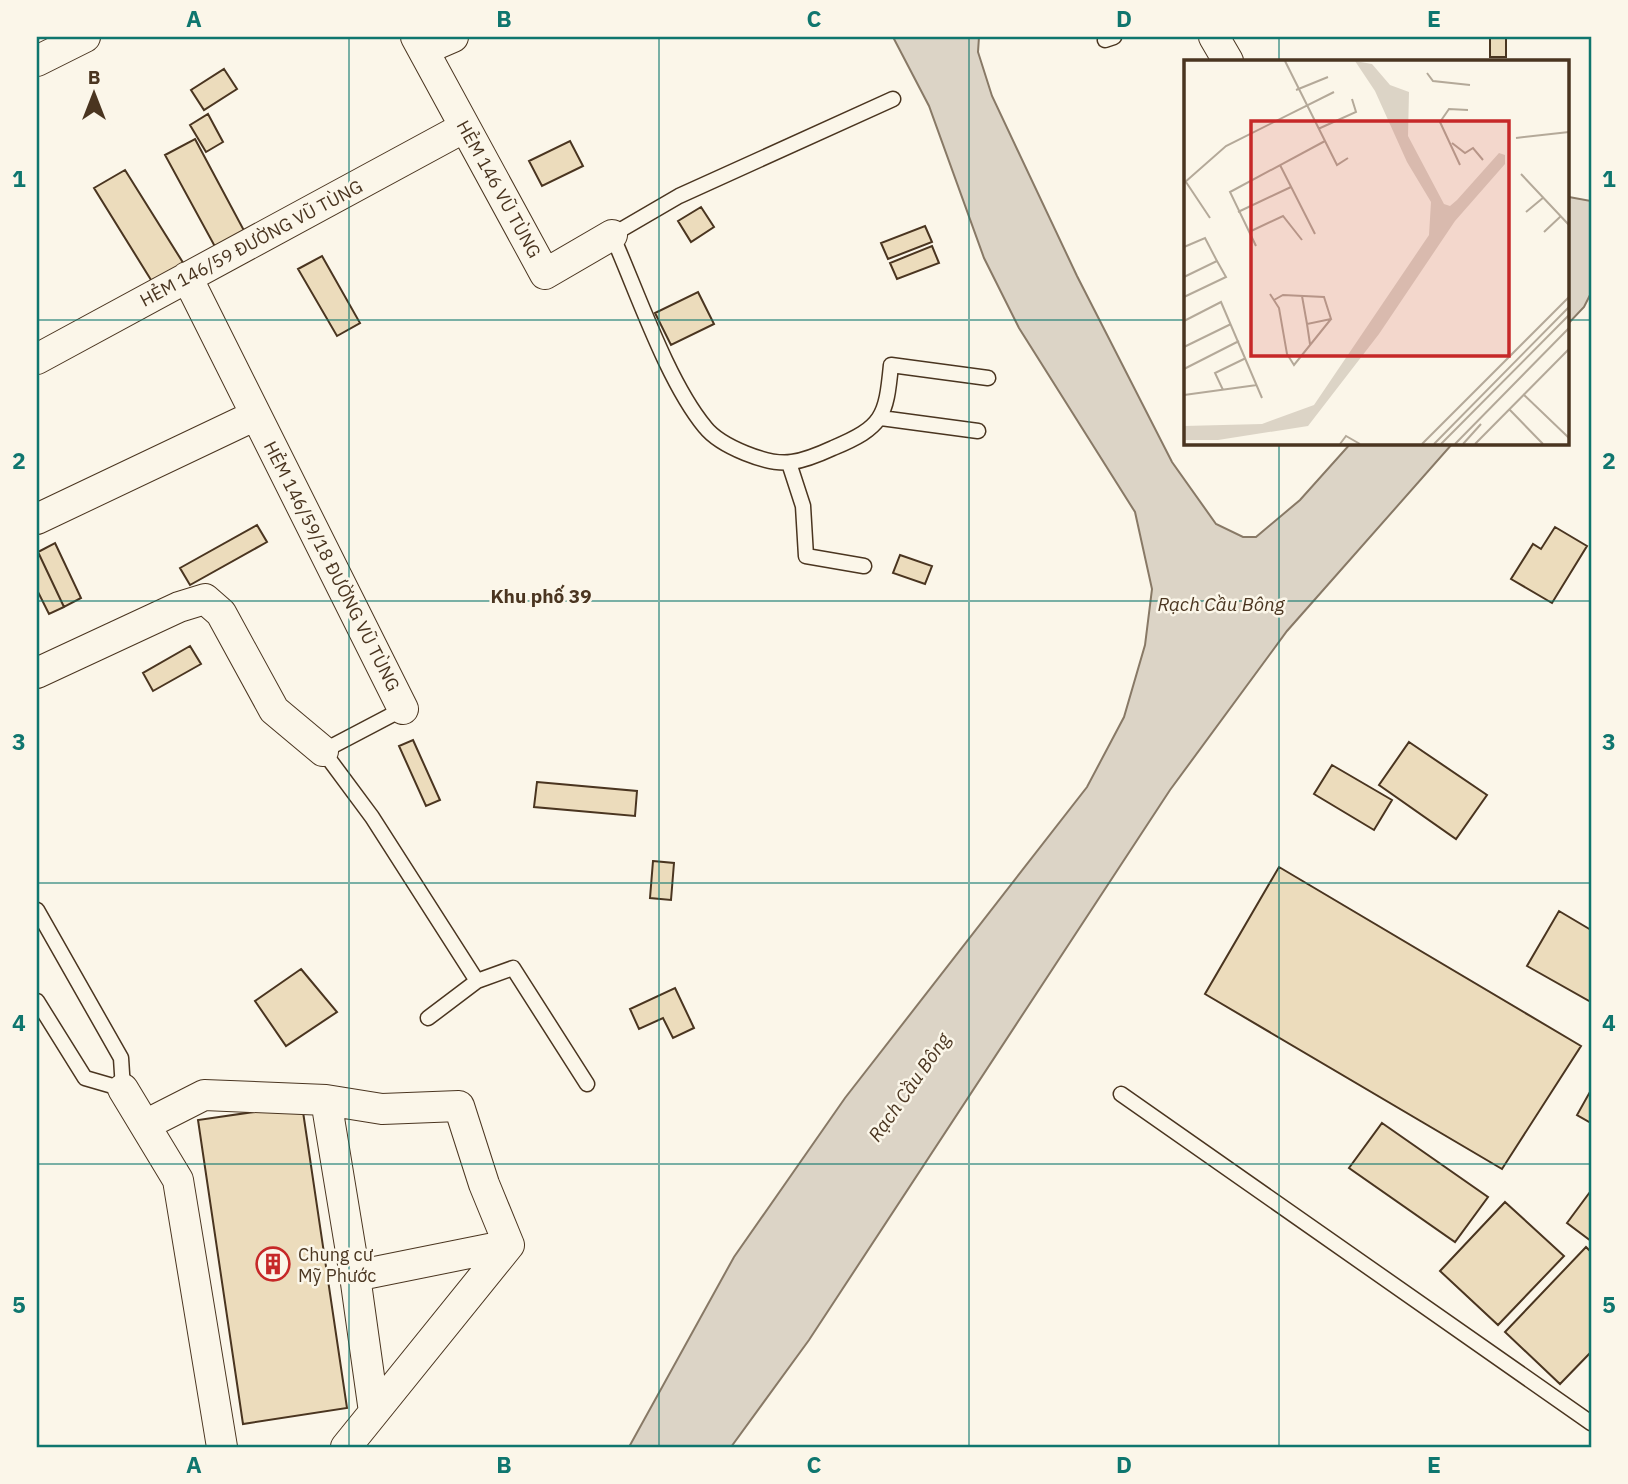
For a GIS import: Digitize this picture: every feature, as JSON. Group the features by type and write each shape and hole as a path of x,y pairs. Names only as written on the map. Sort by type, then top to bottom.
{"street":[{"path":"37,61 85,37"},
{"path":"419,44 453,37"},
{"path":"1214,37 1227,60"},
{"name":"HẺM 146 VŨ TÙNG","path":"419,44 545,274 612,235"},
{"name":"HẺM 146/59 ĐƯỜNG VŨ TÙNG","path":"37,359 465,127"},
{"name":"HẺM 146/59/18 ĐƯỜNG VŨ TÙNG","path":"187,277 403,709"},
{"path":"37,519 256,415"},
{"path":"37,673 167,612 205,599 221,613 274,710 323,751"},
{"path":"123,1089 178,1180 222,1447"},
{"path":"145,1125 204,1095 326,1100 382,1109 459,1106 484,1184 509,1245"},
{"path":"326,1100 374,1412"},
{"path":"355,1276 509,1245"},
{"path":"346,1447 509,1245"}],"lane":[{"path":"893,99 679,196 612,235 670,365 706,428 722,443 743,452 789,463 836,447 861,434 881,418 886,409 891,365 988,378"},
{"path":"881,418 978,431"},
{"path":"789,463 803,506 806,556 864,566"},
{"name":"HẺM 146/59/18 ĐƯỜNG VŨ TÙNG","path":"323,751 403,709"},
{"path":"323,751 372,817 477,981"},
{"path":"37,910 121,1058 123,1089 85,1078 41,1017 37,1001"},
{"path":"428,1018 477,981 513,968 587,1084"},
{"path":"1121,1094 1591,1423"}],"water":[{"name":"Rạch Cầu Bông","path":"893,37 979,37 978,52 992,96 1077,276 1172,462 1216,524 1243,537 1256,537 1300,500 1350,444 1452,444 1287,631 1170,790 809,1340 731,1447 629,1447 734,1257 845,1098 1087,787 1124,717 1145,645 1152,589 1135,512 1019,328 984,258 929,106"},
{"path":"1569,197 1591,201 1591,293 1584,307 1568,324"}],"building":[{"path":"1490,37 1506,37 1506,57 1490,57"},
{"path":"224,69 237,89 204,110 191,90"},
{"path":"208,114 223,142 206,152 190,125"},
{"path":"195,139 248,238 219,254 165,155"},
{"path":"570,141 583,166 542,186 529,161"},
{"path":"125,170 187,269 156,288 94,188"},
{"path":"701,207 714,227 691,242 678,221"},
{"path":"925,226 932,242 888,259 881,243"},
{"path":"932,246 939,263 897,279 890,263"},
{"path":"322,256 360,323 337,336 298,269"},
{"path":"698,292 714,324 671,345 655,313"},
{"path":"257,525 267,542 190,585 180,568"},
{"path":"1555,527 1587,546 1552,603 1511,579 1533,544 1541,549"},
{"path":"55,543 81,598 64,607 38,552"},
{"path":"38,552 64,607 49,614 37,590"},
{"path":"900,555 932,566 925,584 893,573"},
{"path":"190,646 201,664 153,691 143,673"},
{"path":"413,740 440,800 426,806 399,746"},
{"path":"1409,742 1487,795 1456,839 1379,785"},
{"path":"1332,765 1392,800 1374,830 1314,794"},
{"path":"537,782 637,791 635,816 534,807"},
{"path":"653,861 674,863 671,900 650,898"},
{"path":"1279,867 1581,1046 1502,1169 1205,994"},
{"path":"1559,911 1591,930 1591,1002 1527,966"},
{"path":"301,969 337,1012 286,1046 255,1001"},
{"path":"675,988 694,1028 673,1038 663,1018 639,1029 630,1009"},
{"path":"1591,1090 1591,1123 1577,1115"},
{"name":"Chung cư Mỹ Phước","path":"302,1105 347,1408 243,1424 198,1120"},
{"path":"1382,1123 1488,1197 1455,1242 1349,1168"},
{"path":"1591,1193 1591,1241 1567,1223"},
{"path":"1505,1202 1564,1256 1498,1325 1440,1271"},
{"path":"1586,1247 1591,1252 1591,1352 1560,1384 1505,1332"}],"place":[{"name":"Chung cư Mỹ Phước","path":"273,1264"}],"district":[{"name":"Khu phố 39","path":"541,596"}]}
